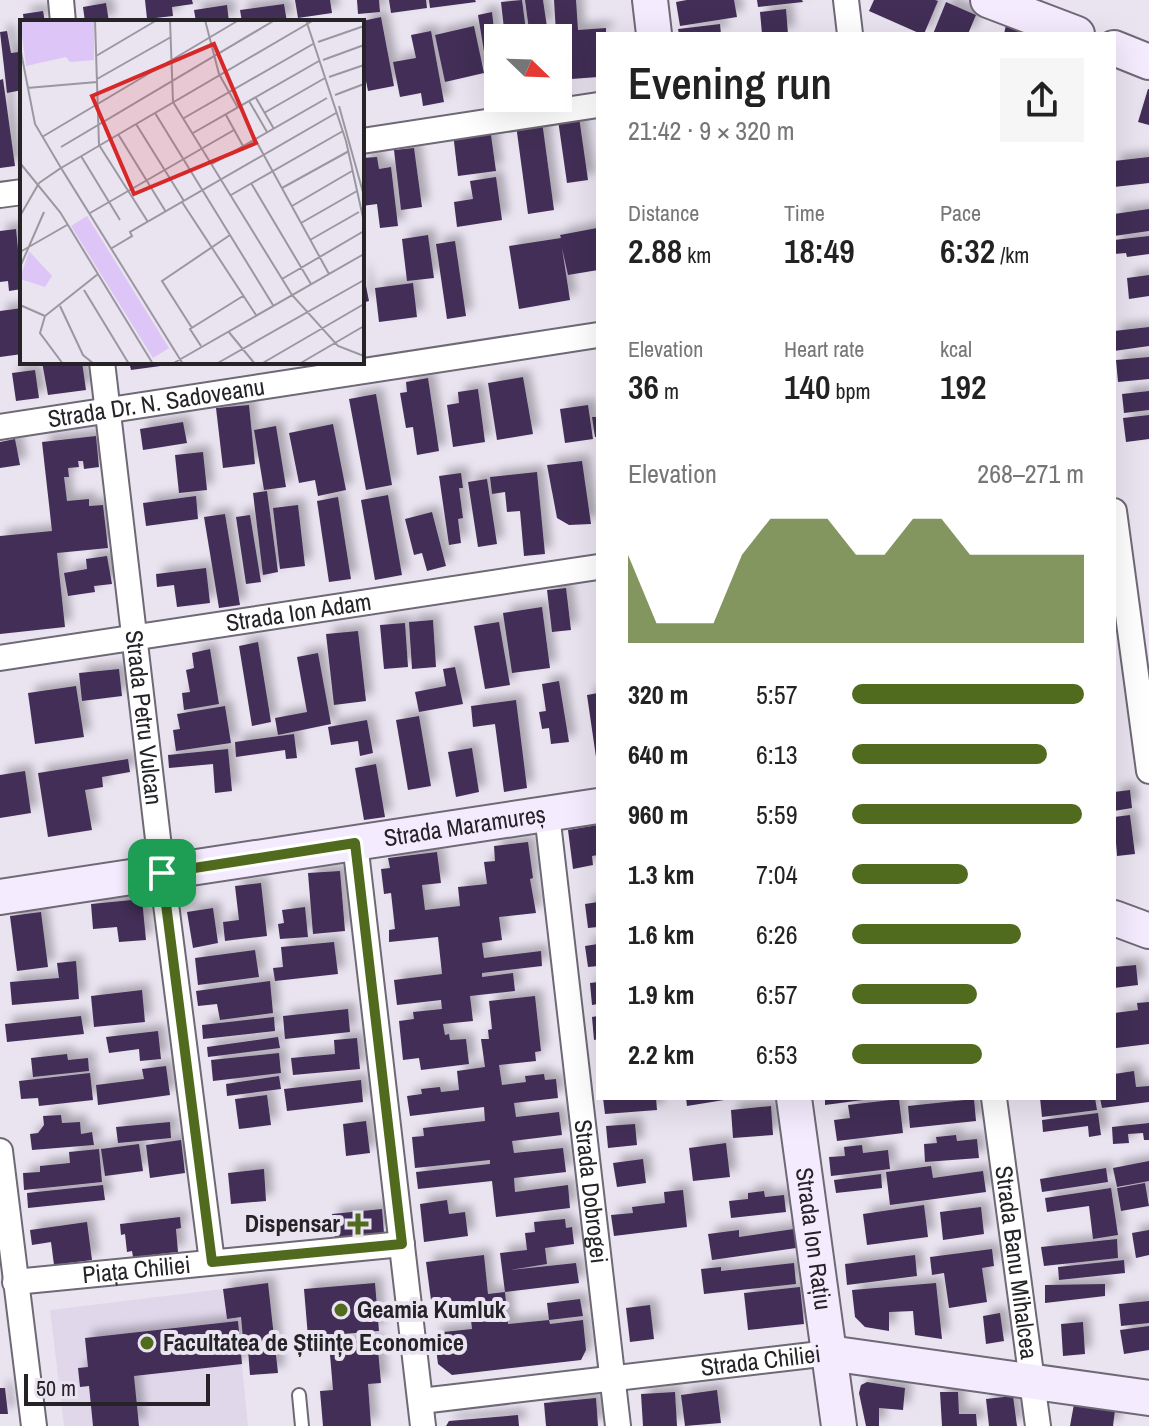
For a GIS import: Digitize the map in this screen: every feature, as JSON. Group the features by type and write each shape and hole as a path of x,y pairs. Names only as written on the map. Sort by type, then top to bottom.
{"street":[{"path":"61,0 63,20"},
{"path":"650,0 654,32"},
{"path":"846,0 850,32"},
{"path":"988,0 1055,23"},
{"path":"1116,49 1149,62"},
{"path":"364,141 596,105"},
{"path":"0,195 20,192"},
{"name":"Strada Dr. N. Sadoveanu","path":"0,427 596,335"},
{"name":"Strada Petru Vulcan","path":"102,364 162,873 212,1262"},
{"path":"1116,526 1149,771"},
{"name":"Strada Ion Adam","path":"0,658 596,567"},
{"name":"Strada Maramureș","path":"0,897 596,806"},
{"name":"Strada Dobrogei","path":"547,814 618,1426"},
{"path":"355,843 423,1426"},
{"path":"1116,919 1149,931"},
{"name":"Strada Ion Rațiu","path":"794,1100 839,1426"},
{"name":"Strada Banu Mihalcea","path":"994,1100 1038,1426"},
{"path":"0,1151 34,1426"},
{"name":"Piața Chiliei","path":"15,1282 402,1244"},
{"name":"Strada Chiliei","path":"421,1401 829,1353 1149,1398"}],"lane":[{"path":"299,1395 302,1426"}],"shaded area":[{"name":"Facultatea de Științe Economice","path":"223,1289 227,1319 237,1318 248,1426 64,1426 50,1310"}],"building":[{"path":"145,0 192,0 193,4 172,7 173,16 147,19"},
{"path":"295,0 330,0 332,13 298,18"},
{"path":"357,0 379,0 380,12 358,14"},
{"path":"389,0 426,0 427,8 391,13"},
{"path":"429,0 475,0 476,2 430,8"},
{"path":"522,0 525,24 503,24 501,2"},
{"path":"525,0 543,0 547,24 528,24"},
{"path":"554,0 576,0 578,30 606,28 606,32 596,32 596,77 572,79 572,24 555,24"},
{"path":"734,0 737,17 680,26 676,2"},
{"path":"757,0 802,0 803,2 758,7"},
{"path":"874,0 938,1 925,32 916,32 869,11"},
{"path":"946,2 976,15 969,32 934,32"},
{"path":"106,3 109,20 85,20 83,7"},
{"path":"284,4 287,20 242,20 240,10"},
{"path":"227,5 229,20 196,20 194,10"},
{"path":"786,9 788,32 762,32 760,12"},
{"path":"43,11 45,20 24,20 23,14"},
{"path":"492,12 493,24 484,24 484,52 478,15"},
{"path":"381,17 394,86 368,91 364,71 364,21"},
{"path":"720,24 721,32 679,32 678,29"},
{"path":"1006,25 1028,32 1004,32"},
{"path":"474,26 484,73 445,82 435,35"},
{"path":"7,31 11,53 19,52 20,41 20,90 7,93 0,32"},
{"path":"431,31 444,102 423,106 421,93 400,97 393,62 416,58 411,35"},
{"path":"3,79 15,166 0,168 0,80"},
{"path":"1149,89 1149,125 1138,122"},
{"path":"578,110 588,180 567,183 557,113"},
{"path":"542,121 554,210 528,214 516,125"},
{"path":"490,128 496,171 458,176 453,133"},
{"path":"414,148 422,207 401,210 394,150"},
{"path":"377,157 379,169 391,167 398,226 380,228 377,204 364,206 364,158"},
{"path":"1149,157 1149,183 1116,187 1116,161"},
{"path":"496,177 502,220 457,227 454,202 473,199 470,181"},
{"path":"1149,209 1149,231 1116,236 1116,214"},
{"path":"596,228 596,270 568,275 562,248 570,300 519,309 509,246 561,238 560,235"},
{"path":"16,229 20,289 9,291 8,281 0,282 0,231"},
{"path":"428,235 434,278 407,281 402,239"},
{"path":"1149,236 1149,254 1127,257 1126,253 1116,254 1116,240"},
{"path":"455,241 466,316 447,319 436,244"},
{"path":"1149,275 1149,296 1129,299 1127,278"},
{"path":"364,276 369,301 364,302"},
{"path":"413,283 417,317 379,322 375,288"},
{"path":"20,308 20,354 0,357 0,311"},
{"path":"1149,327 1149,346 1116,351 1116,331"},
{"path":"1149,357 1149,379 1118,382 1116,360"},
{"path":"42,364 82,364 86,390 48,395"},
{"path":"130,364 175,364 131,370"},
{"path":"35,370 39,398 16,401 12,373"},
{"path":"523,377 533,434 497,440 488,383"},
{"path":"428,378 439,451 417,455 413,427 406,428 400,393 407,392 406,382"},
{"path":"478,389 485,442 453,447 447,405 459,403 458,392"},
{"path":"1149,391 1149,410 1124,413 1122,394"},
{"path":"376,394 392,485 366,490 349,399"},
{"path":"249,405 255,464 223,468 216,408"},
{"path":"588,405 593,439 565,443 560,409"},
{"path":"1149,415 1149,439 1126,442 1123,418"},
{"path":"592,417 596,417 595,437"},
{"path":"183,422 187,443 143,450 140,429"},
{"path":"333,424 346,490 318,496 315,480 299,483 289,433"},
{"path":"276,426 286,487 264,490 254,430"},
{"path":"96,436 99,467 84,469 83,461 78,461 79,467 68,468 69,477 64,477 67,501 89,499 89,506 103,505 108,548 57,553 65,627 0,634 0,536 52,531 42,442"},
{"path":"15,439 20,465 0,468 0,442"},
{"path":"203,452 207,490 179,493 175,455"},
{"path":"582,461 591,524 569,525 557,518 547,465"},
{"path":"537,472 545,554 524,556 520,511 507,512 505,492 492,494 490,477"},
{"path":"461,473 463,488 459,488 463,518 458,519 461,543 449,545 439,476"},
{"path":"487,479 497,544 478,547 468,482"},
{"path":"267,491 278,572 263,575 253,493"},
{"path":"388,495 402,575 375,580 361,500"},
{"path":"196,496 198,519 146,526 143,503"},
{"path":"338,497 351,579 329,582 317,501"},
{"path":"298,505 305,566 280,569 273,508"},
{"path":"432,512 446,566 427,571 422,553 414,555 405,519"},
{"path":"225,514 240,605 219,608 204,517"},
{"path":"250,515 261,582 246,584 236,517"},
{"path":"107,556 112,584 94,586 95,592 68,596 64,573 87,569 86,559"},
{"path":"206,568 210,603 177,607 174,585 157,587 156,574"},
{"path":"566,588 571,630 552,632 547,590"},
{"path":"542,607 550,668 512,673 503,613"},
{"path":"433,620 436,667 412,669 409,622"},
{"path":"499,622 510,685 485,689 474,626"},
{"path":"405,623 408,667 384,669 380,625"},
{"path":"358,631 366,701 334,705 326,634"},
{"path":"258,642 271,722 252,726 239,646"},
{"path":"210,649 219,704 184,710 182,693 190,692 186,670 194,668 192,653"},
{"path":"318,653 331,724 278,735 275,718 307,712 297,657"},
{"path":"455,667 463,704 419,712 415,692 446,686 443,669"},
{"path":"119,669 122,696 82,701 79,673"},
{"path":"559,681 569,742 551,744 549,728 542,729 539,712 546,711 542,684"},
{"path":"76,686 84,737 35,744 28,693"},
{"path":"596,693 596,757 587,695"},
{"path":"516,700 527,788 504,792 495,724 473,727 471,706"},
{"path":"225,706 231,743 176,751 173,730 180,729 177,714"},
{"path":"419,716 431,786 408,790 396,720"},
{"path":"367,720 373,753 360,756 358,741 331,745 328,727"},
{"path":"294,734 297,758 286,759 285,750 236,757 235,742"},
{"path":"472,748 479,792 456,797 448,752"},
{"path":"228,749 232,791 215,793 213,764 169,768 168,755"},
{"path":"128,759 130,772 102,777 103,787 85,790 92,830 48,837 38,773"},
{"path":"376,764 385,817 364,820 355,768"},
{"path":"25,771 31,813 0,818 0,775"},
{"path":"1130,790 1132,808 1116,811 1116,792"},
{"path":"1130,815 1135,854 1117,856 1116,817"},
{"path":"596,825 593,865 573,869 568,830"},
{"path":"528,842 536,913 499,917 502,940 482,943 484,958 541,951 542,966 482,973 482,977 513,973 515,991 470,996 473,1021 443,1024 445,1035 449,1034 450,1040 466,1039 469,1064 421,1070 419,1058 403,1060 399,1021 414,1019 413,1012 442,1009 441,1000 397,1005 394,980 442,974 438,937 389,942 389,930 395,929 391,893 384,894 381,869 390,868 388,858 437,852 441,883 422,885 425,910 460,906 458,887 487,884 484,862 495,861 494,846"},
{"path":"340,871 345,931 313,934 308,873"},
{"path":"261,883 267,936 225,941 223,922 239,920 235,886"},
{"path":"142,899 146,940 119,942 117,927 93,929 91,904"},
{"path":"596,902 596,927 588,928 585,904"},
{"path":"305,907 308,937 280,939 278,924 284,923 282,910"},
{"path":"213,908 218,943 193,948 187,912"},
{"path":"41,912 48,967 17,971 10,916"},
{"path":"334,942 338,974 275,981 273,968 283,967 281,947"},
{"path":"596,944 596,966 588,967 585,946"},
{"path":"255,950 259,977 198,985 195,958"},
{"path":"76,961 79,999 12,1005 10,982 59,978 57,963"},
{"path":"1136,965 1138,985 1116,988 1116,967"},
{"path":"270,981 273,1013 220,1020 217,1004 198,1006 196,991"},
{"path":"596,982 596,1004 592,1005 590,983"},
{"path":"142,990 145,1022 94,1027 91,996"},
{"path":"535,996 541,1051 535,1052 536,1061 499,1065 502,1085 526,1082 525,1076 544,1074 545,1080 556,1079 558,1098 514,1103 516,1117 559,1112 562,1135 512,1141 514,1153 563,1148 566,1172 514,1178 515,1192 568,1185 570,1208 496,1217 492,1181 418,1189 416,1172 490,1164 490,1160 415,1168 412,1137 424,1136 423,1128 485,1121 484,1107 410,1116 407,1096 422,1094 421,1089 440,1087 441,1092 459,1090 457,1071 485,1067 481,1039 489,1039 488,1030 492,1029 489,1001"},
{"path":"1149,1002 1149,1044 1116,1048 1116,1013 1138,1010 1137,1003"},
{"path":"348,1009 350,1032 285,1039 283,1016"},
{"path":"81,1016 84,1034 7,1042 5,1024"},
{"path":"596,1016 594,1040 592,1017"},
{"path":"274,1017 275,1031 203,1039 202,1025"},
{"path":"158,1031 161,1059 140,1061 139,1049 109,1053 106,1037"},
{"path":"278,1037 280,1048 208,1057 207,1047"},
{"path":"357,1038 360,1069 293,1075 291,1058 335,1054 334,1040"},
{"path":"279,1053 281,1073 213,1081 211,1060"},
{"path":"67,1054 68,1060 88,1058 89,1071 33,1077 31,1058"},
{"path":"166,1066 170,1095 98,1105 96,1085 144,1079 142,1069"},
{"path":"1134,1071 1136,1087 1149,1086 1149,1102 1102,1108 1100,1100 1116,1100 1116,1074"},
{"path":"90,1073 93,1100 39,1106 38,1098 21,1099 19,1081"},
{"path":"279,1076 281,1089 227,1096 226,1084"},
{"path":"361,1080 363,1102 287,1111 284,1089"},
{"path":"267,1095 271,1125 239,1129 235,1099"},
{"path":"603,1100 656,1100 657,1110 605,1114"},
{"path":"686,1100 724,1100 687,1106"},
{"path":"825,1100 863,1100 825,1105"},
{"path":"899,1100 903,1133 837,1141 834,1120 850,1118 848,1105"},
{"path":"974,1100 976,1121 910,1128 908,1106"},
{"path":"1040,1100 1095,1100 1097,1110 1042,1117"},
{"path":"771,1106 773,1135 733,1138 731,1110"},
{"path":"1098,1113 1101,1135 1089,1137 1088,1126 1043,1132 1042,1120"},
{"path":"61,1115 62,1123 80,1122 81,1134 92,1132 94,1145 32,1150 30,1134 38,1133 44,1125 43,1116"},
{"path":"366,1121 370,1153 346,1156 343,1124"},
{"path":"170,1122 171,1138 118,1143 116,1127"},
{"path":"1149,1123 1149,1140 1144,1140 1143,1133 1128,1134 1129,1143 1113,1144 1112,1127"},
{"path":"635,1124 637,1145 608,1148 606,1126"},
{"path":"956,1135 957,1141 977,1139 979,1158 925,1162 924,1144 937,1143 936,1137"},
{"path":"181,1140 185,1173 150,1178 146,1145"},
{"path":"726,1143 730,1177 693,1181 689,1148"},
{"path":"139,1144 143,1171 105,1176 101,1149"},
{"path":"862,1145 863,1153 888,1150 890,1169 831,1176 829,1157 845,1156 844,1147"},
{"path":"99,1149 102,1182 24,1190 23,1173 40,1172 40,1166 70,1163 69,1152"},
{"path":"643,1159 646,1183 617,1187 613,1163"},
{"path":"1149,1161 1149,1181 1117,1187 1113,1168"},
{"path":"931,1166 933,1178 983,1171 986,1192 890,1205 886,1172"},
{"path":"1106,1168 1108,1182 1042,1192 1040,1179"},
{"path":"264,1169 266,1201 231,1204 228,1173"},
{"path":"881,1174 882,1188 836,1193 834,1180"},
{"path":"1145,1183 1149,1206 1121,1211 1117,1188"},
{"path":"103,1185 105,1200 28,1208 27,1193"},
{"path":"1111,1188 1118,1235 1093,1239 1089,1206 1047,1212 1045,1198"},
{"path":"683,1190 687,1227 614,1236 611,1215 633,1213 632,1207 665,1203 664,1192"},
{"path":"764,1191 765,1197 784,1195 786,1212 731,1218 729,1201 748,1199 748,1193"},
{"path":"447,1200 449,1214 465,1212 468,1236 424,1242 420,1204"},
{"path":"924,1205 928,1237 867,1245 863,1214"},
{"path":"981,1207 984,1234 943,1240 940,1212"},
{"name":"Dispensar","path":"382,1209 384,1233 335,1238 332,1214"},
{"path":"180,1217 181,1228 176,1229 178,1252 133,1257 132,1251 127,1252 125,1234 121,1235 120,1224"},
{"path":"565,1219 566,1228 572,1227 574,1244 545,1248 547,1264 510,1270 576,1263 579,1283 505,1292 500,1253 527,1250 525,1233 535,1232 534,1222"},
{"path":"87,1222 92,1260 54,1265 51,1242 32,1245 30,1230"},
{"path":"794,1229 796,1248 712,1260 708,1234 739,1230 739,1237"},
{"path":"1149,1230 1149,1255 1136,1258 1132,1233"},
{"path":"1117,1239 1118,1258 1044,1266 1041,1247"},
{"path":"992,1249 994,1266 982,1268 987,1302 949,1308 944,1273 932,1275 930,1257"},
{"path":"484,1255 488,1294 505,1292 508,1324 583,1320 586,1350 581,1360 452,1375 438,1364 434,1333 472,1329 470,1311 447,1314 445,1299 431,1300 426,1262"},
{"path":"915,1255 917,1276 847,1285 845,1264"},
{"path":"1124,1260 1125,1273 1059,1280 1058,1267"},
{"path":"794,1263 796,1284 704,1294 701,1269 721,1267 721,1271"},
{"path":"268,1283 278,1373 250,1375 241,1317 227,1319 223,1289"},
{"name":"Geamia Kumluk","path":"375,1283 379,1331 308,1337 304,1289"},
{"path":"936,1283 942,1339 915,1335 913,1311 889,1312 889,1331 865,1327 855,1317 852,1290"},
{"path":"1105,1284 1105,1296 1045,1303 1045,1285"},
{"path":"800,1287 804,1324 748,1330 744,1293"},
{"path":"580,1299 583,1316 549,1320 547,1303"},
{"path":"1149,1301 1149,1323 1121,1326 1119,1304"},
{"path":"650,1305 654,1339 630,1342 626,1308"},
{"path":"1000,1313 1004,1341 986,1344 983,1316"},
{"path":"238,1321 242,1364 134,1376 139,1426 93,1426 89,1386 80,1387 78,1368 88,1367 85,1338"},
{"path":"1083,1322 1085,1354 1063,1356 1061,1324"},
{"path":"1149,1326 1149,1350 1124,1354 1120,1330"},
{"path":"377,1339 381,1383 368,1384 371,1426 323,1426 320,1391 333,1390 329,1343"},
{"path":"867,1382 905,1388 903,1410 879,1408 879,1426 866,1426 859,1393 861,1385"},
{"path":"0,1388 5,1388 8,1414 0,1414"},
{"path":"717,1390 721,1423 685,1426 681,1395"},
{"path":"675,1392 677,1426 643,1426 641,1394"},
{"path":"940,1392 958,1392 959,1414 976,1414 977,1426 942,1426"},
{"path":"1013,1396 1017,1426 989,1426 986,1399"},
{"path":"596,1398 598,1426 546,1426 544,1403"},
{"path":"1074,1404 1115,1410 1113,1426 1070,1426"},
{"path":"518,1415 519,1426 446,1426 449,1421"}],"place":[{"name":"Dispensar","path":"358,1224"},
{"name":"Geamia Kumluk","path":"341,1310"},
{"name":"Facultatea de Științe Economice","path":"147,1343"}],"route":[{"path":"355,843 402,1244 212,1262 162,873 355,843"}]}
